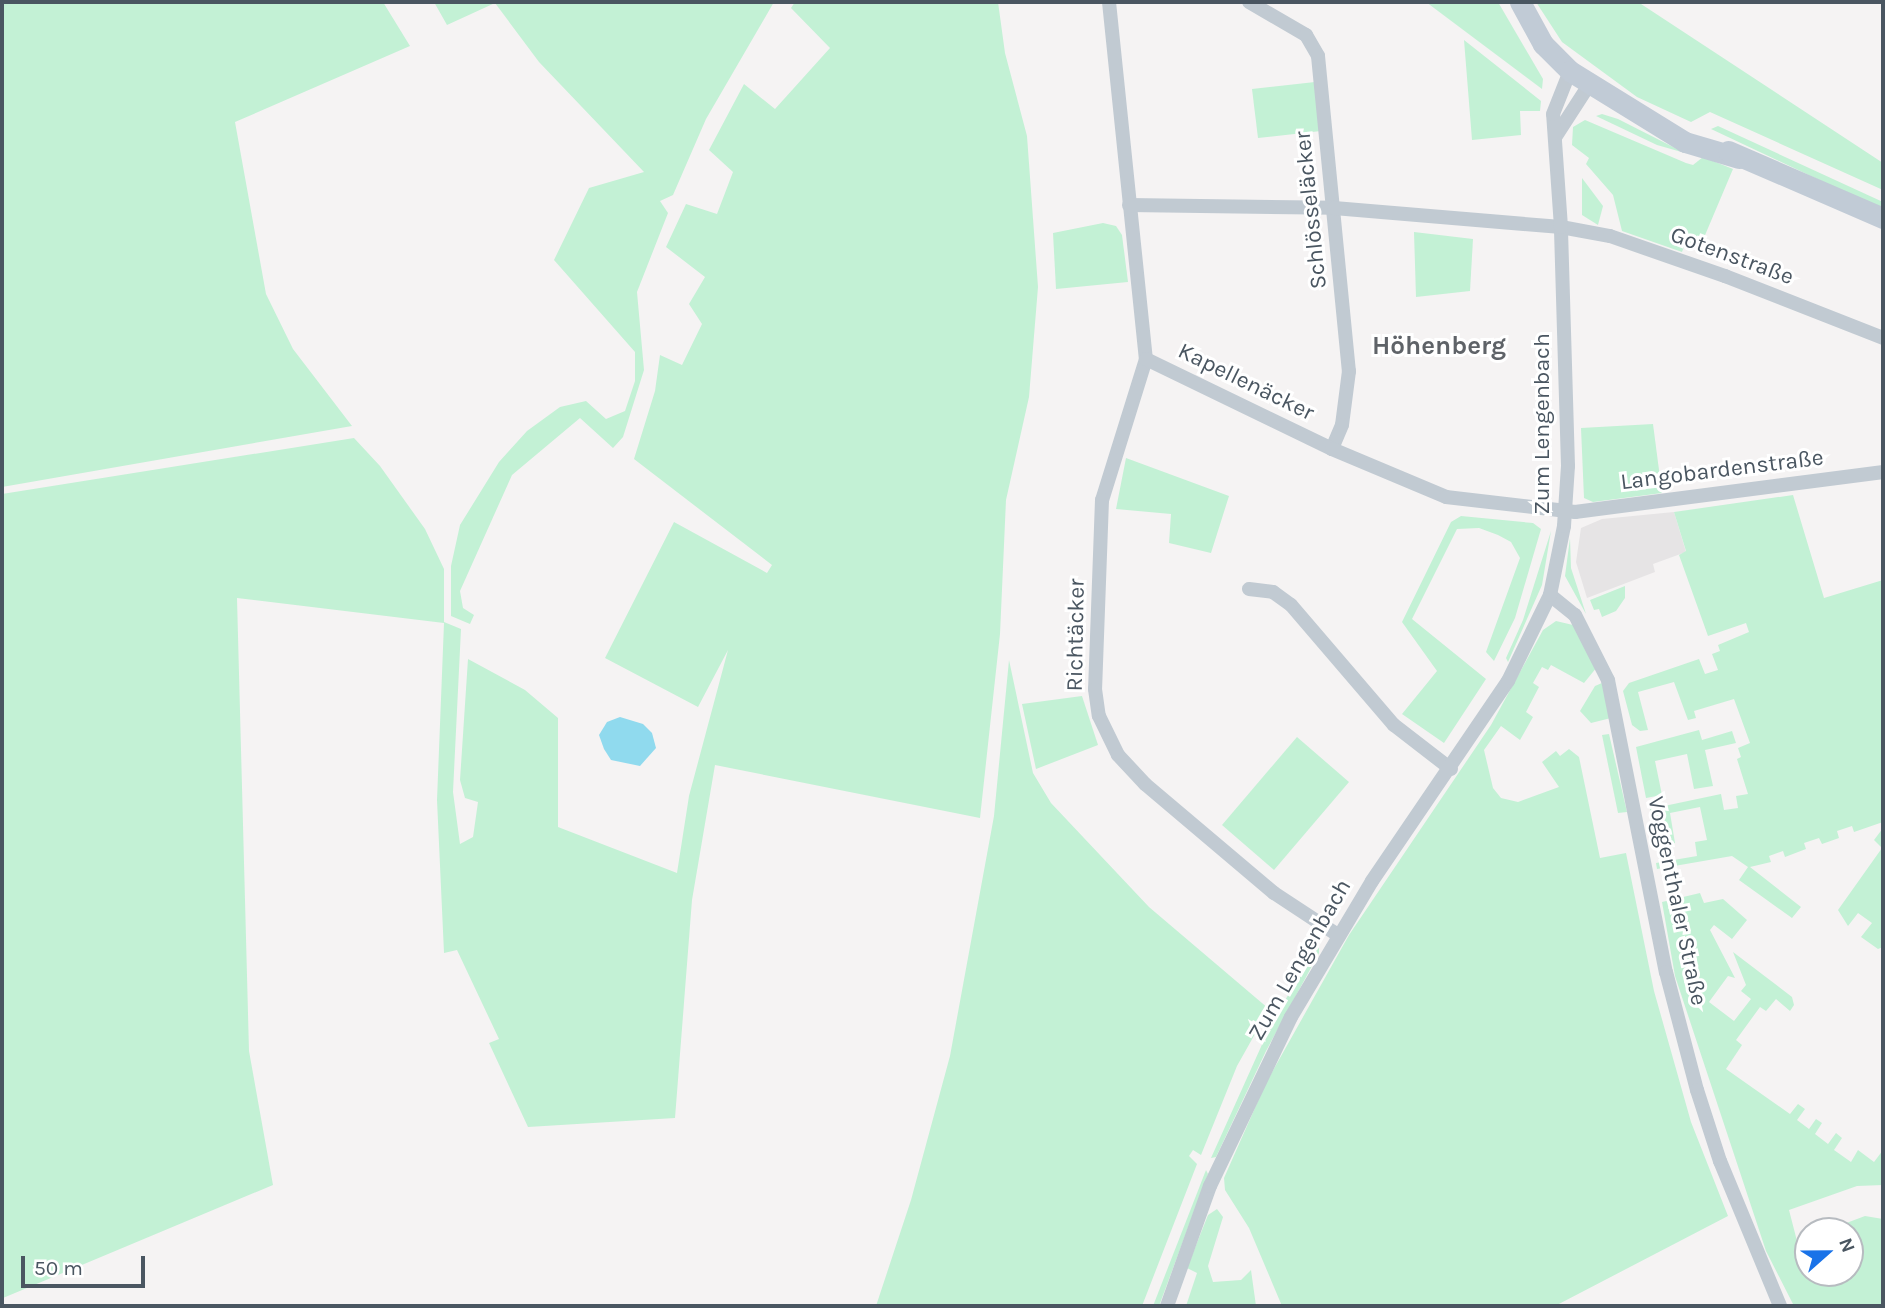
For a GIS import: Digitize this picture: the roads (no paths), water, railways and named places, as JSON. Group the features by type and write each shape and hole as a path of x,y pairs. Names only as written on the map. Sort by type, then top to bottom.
{"main road":[{"path":"1520,2 1543,44 1570,71 1589,85 1662,124 1700,134 1739,158 1883,218"}],"street":[{"path":"1109,2 1129,205 1334,208 1562,227"},
{"name":"Schlösseläcker","path":"1249,2 1306,35 1316,47 1349,371 1342,425 1332,449"},
{"name":"Zum Lengenbach","path":"1167,1306 1210,1186 1291,1017 1338,935 1508,681 1550,594 1566,512 1568,414 1562,227 1553,106 1570,71"},
{"path":"1556,136 1589,85"},
{"name":"Kapellenäcker","path":"1129,205 1146,359 1427,492 1566,512"},
{"name":"Gotenstraße","path":"1562,227 1609,236 1713,271 1883,338"},
{"name":"Richtäcker","path":"1146,359 1102,500 1095,689 1102,726 1118,755 1145,784 1274,893 1338,935"},
{"name":"Langobardenstraße","path":"1566,512 1883,471"},
{"path":"1249,589 1268,590 1291,605 1394,725 1451,769"},
{"name":"Voggenthaler Straße","path":"1550,594 1575,615 1608,680 1676,1014 1707,1124 1746,1228 1780,1306"}],"water":[{"path":"620,717 643,724 652,733 656,748 640,766 611,760 604,749 599,735 607,722"}],"district":[{"name":"Höhenberg","path":"1439,346"}]}
